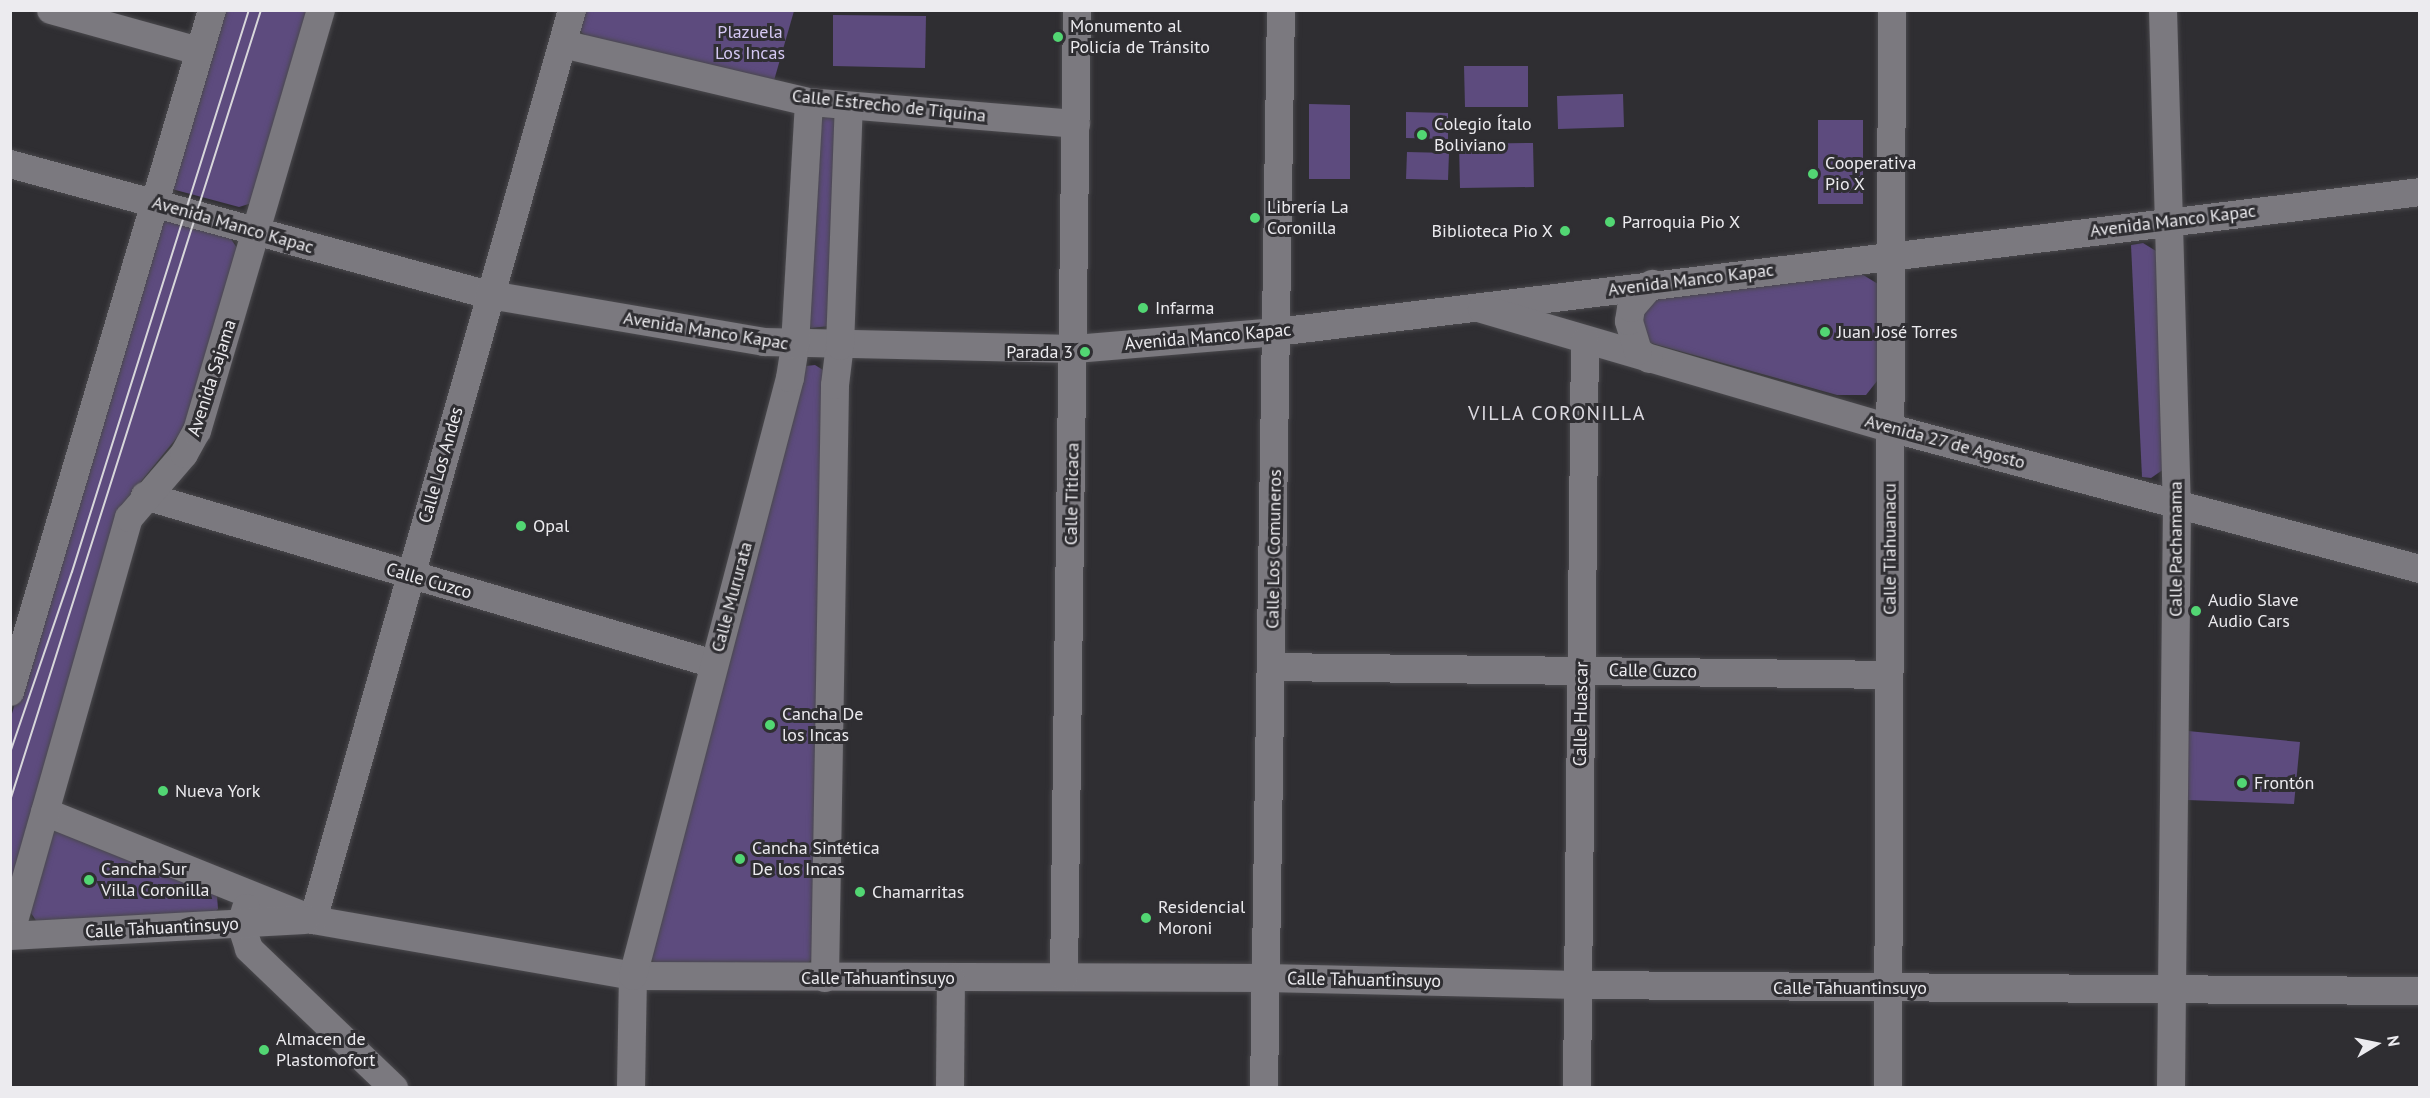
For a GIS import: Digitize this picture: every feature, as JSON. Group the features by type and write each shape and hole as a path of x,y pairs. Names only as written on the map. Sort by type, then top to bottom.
{"street":[{"path":"51,10 199,51"},
{"path":"10,692 153,202 212,10"},
{"name":"Avenida Sajama","path":"10,936 129,518 145,496 184,454 197,431 258,231 321,10"},
{"name":"Calle Los Andes","path":"313,920 409,575 573,10"},
{"name":"Calle Titicaca","path":"1064,976 1075,349 1077,10"},
{"name":"Calle Los Comuneros","path":"1264,1088 1273,666 1281,10"},
{"name":"Calle Tiahuanacu","path":"1888,1088 1892,10"},
{"name":"Calle Pachamama","path":"2163,10 2177,504 2170,988 2171,1088"},
{"name":"Calle Estrecho de Tiquina","path":"563,44 809,102 1076,124"},
{"name":"Calle Mururata","path":"631,1088 633,976 795,345 809,102"},
{"path":"825,978 835,385 840,346 849,106"},
{"name":"Avenida Manco Kapac","path":"10,164 490,295 795,345 1075,349 1277,332 1652,284 2420,192"},
{"path":"1649,359 1638,351 1629,321 1640,294 1652,284"},
{"name":"Avenida 27 de Agosto","path":"1474,306 1585,341 1890,428 2420,569"},
{"name":"Calle Huascar","path":"1577,1088 1585,341"},
{"name":"Calle Cuzco","path":"145,496 714,663"},
{"name":"Calle Cuzco","path":"1273,666 1889,675"},
{"name":"Calle Tahuantinsuyo","path":"45,812 313,920 633,976 825,978 1064,976 1578,985 2170,988 2420,992"},
{"path":"250,895 242,924 249,949 269,971 394,1088"},
{"name":"Calle Tahuantinsuyo","path":"10,936 313,920"},
{"path":"950,1088 951,978"}],"green space":[{"path":"218,11 308,11 252,203 239,207 168,188"},
{"name":"Plazuela Los Incas","path":"581,11 794,11 773,84 592,39 582,33 577,23"},
{"path":"833,15 926,16 925,68 833,66"},
{"path":"1464,66 1528,66 1528,107 1465,107"},
{"path":"1623,94 1624,127 1558,129 1557,96"},
{"path":"1309,104 1350,105 1350,179 1309,179"},
{"path":"1406,112 1448,113 1448,139 1406,138"},
{"path":"830,116 836,119 830,326 811,328 806,324 818,119"},
{"path":"1818,120 1863,120 1863,204 1818,204"},
{"path":"1533,143 1534,187 1460,188 1459,144"},
{"path":"1407,152 1449,153 1448,180 1406,179"},
{"path":"163,218 229,236 237,248 188,424 121,506 11,885 11,717 154,223"},
{"path":"2143,243 2156,251 2167,467 2151,478 2142,477 2131,245"},
{"path":"1860,273 1878,284 1881,376 1866,395 1837,395 1647,342 1641,307 1651,300"},
{"path":"815,365 823,370 813,958 806,965 653,962 649,953 806,366"},
{"name":"Frontón","path":"2188,731 2300,742 2294,804 2187,800"},
{"path":"56,829 217,896 218,909 213,914 37,922 29,910 49,836"}],"tram line":[{"path":"10,753 72,572 249,10"},
{"path":"10,801 261,10"}],"place":[{"name":"Monumento al Policía de Tránsito","path":"1058,37"},
{"name":"Colegio Ítalo Boliviano","path":"1422,135"},
{"name":"Cooperativa Pio X","path":"1813,174"},
{"name":"Librería La Coronilla","path":"1255,218"},
{"name":"Parroquia Pio X","path":"1610,222"},
{"name":"Biblioteca Pio X","path":"1565,231"},
{"name":"Infarma","path":"1143,308"},
{"name":"Juan José Torres","path":"1825,332"},
{"name":"Parada 3","path":"1085,352"},
{"name":"Opal","path":"521,526"},
{"name":"Audio Slave Audio Cars","path":"2196,611"},
{"name":"Cancha De los Incas","path":"770,725"},
{"name":"Frontón","path":"2242,783"},
{"name":"Nueva York","path":"163,791"},
{"name":"Cancha Sintética De los Incas","path":"740,859"},
{"name":"Cancha Sur Villa Coronilla","path":"89,880"},
{"name":"Chamarritas","path":"860,892"},
{"name":"Residencial Moroni","path":"1146,918"},
{"name":"Almacen de Plastomofort","path":"264,1050"}],"district":[{"name":"VILLA CORONILLA","path":"1557,413"}]}
